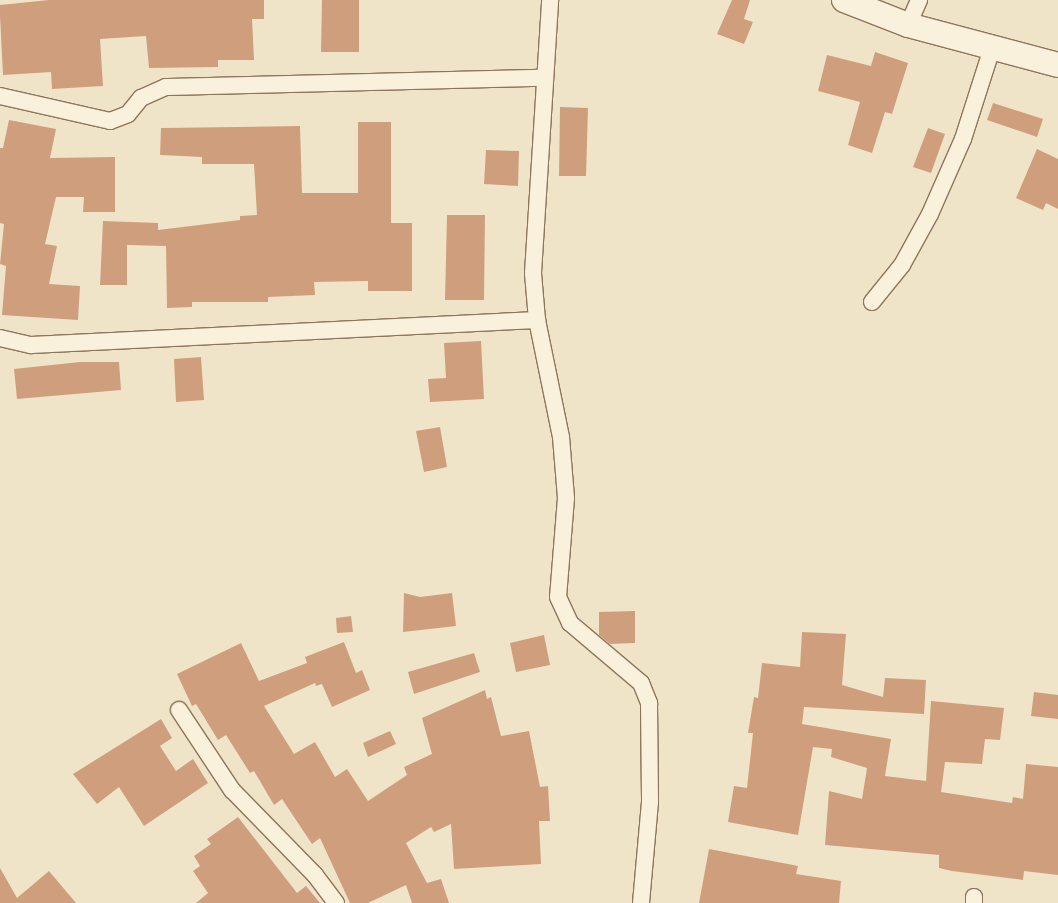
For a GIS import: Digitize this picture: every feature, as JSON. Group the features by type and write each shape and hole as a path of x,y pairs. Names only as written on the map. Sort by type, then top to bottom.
{"main road":[{"path":"844,0 908,25 1058,65"}],"street":[{"path":"550,0 533,273 537,320 561,437 566,498 559,577 561,605 582,635 641,683 649,702 650,802 641,903"},
{"path":"908,25 920,0"},
{"path":"872,302 902,265 930,214 962,138 992,48"},
{"path":"0,96 110,122 128,114 141,98 166,87 544,78"},
{"path":"0,338 31,345 537,320"},
{"path":"179,710 232,790 315,875 336,903"}],"building":[{"path":"49,0 264,0 264,19 252,19 254,60 218,60 218,67 149,68 146,36 100,39 103,86 52,89 51,72 3,75 0,16 0,5"},
{"path":"322,0 359,0 359,52 321,52"},
{"path":"732,0 750,0 744,19 753,22 744,44 717,34"},
{"path":"875,52 908,63 892,114 885,112 872,153 848,145 860,102 818,91 827,55 871,66"},
{"path":"993,103 1043,119 1037,137 987,120"},
{"path":"560,107 588,108 586,176 559,176"},
{"path":"9,120 56,129 50,158 115,157 115,212 83,212 84,197 56,197 45,244 57,246 49,284 80,286 78,320 2,315 6,266 0,264 4,224 0,223 0,148 3,148"},
{"path":"358,122 391,122 391,223 412,223 412,291 368,291 368,281 314,282 315,295 268,297 268,302 192,302 192,307 167,308 166,246 127,245 127,285 100,285 103,221 158,223 158,230 240,220 240,216 257,215 254,164 202,164 202,157 160,155 161,128 300,126 302,193 358,193"},
{"path":"928,128 945,134 931,173 913,167"},
{"path":"1037,149 1058,159 1058,209 1046,203 1043,210 1016,198"},
{"path":"486,150 519,151 518,186 484,184"},
{"path":"447,215 485,215 484,300 445,300"},
{"path":"481,341 484,399 430,402 428,379 446,378 444,343"},
{"path":"201,357 204,400 176,402 174,359"},
{"path":"80,362 119,362 121,390 17,399 14,369"},
{"path":"440,427 447,467 424,472 416,431"},
{"path":"404,593 420,597 452,593 456,626 403,632"},
{"path":"635,611 635,643 610,644 599,635 599,612"},
{"path":"351,616 353,632 337,633 336,618"},
{"path":"802,632 846,634 842,685 883,697 885,678 926,680 924,714 804,707 802,724 891,739 885,776 926,781 931,701 1004,708 1000,740 985,739 982,764 945,762 941,792 1012,803 1013,797 1023,799 1026,764 1058,767 1058,875 1024,871 1023,880 952,871 939,868 939,855 825,845 829,791 862,799 867,768 831,757 832,749 813,747 798,835 728,822 734,786 747,788 753,733 748,733 754,697 758,698 762,663 800,667"},
{"path":"544,635 550,665 516,672 510,643"},
{"path":"344,642 356,673 362,670 370,690 332,707 322,684 316,686 315,683 264,706 294,754 315,742 335,777 347,769 368,801 407,775 404,767 432,754 422,718 485,690 487,699 491,697 501,736 529,731 540,787 548,786 550,821 539,821 541,864 454,869 451,824 434,832 431,827 406,843 427,883 441,879 449,903 412,903 406,885 368,903 350,903 320,838 312,844 282,799 274,805 254,771 250,773 226,735 218,740 196,704 192,706 177,674 241,643 259,681 307,663 305,657"},
{"path":"474,653 480,672 414,694 408,672"},
{"path":"1034,692 1058,695 1058,719 1031,716"},
{"path":"161,719 172,738 160,746 176,771 193,759 208,783 144,826 119,787 97,804 73,774"},
{"path":"390,731 396,744 368,757 363,743"},
{"path":"238,817 297,893 306,886 320,903 196,903 208,893 193,871 200,866 194,856 211,844 207,839"},
{"path":"709,849 798,866 796,874 841,881 839,903 699,903"},
{"path":"0,868 17,898 49,871 76,903 0,903"}]}
